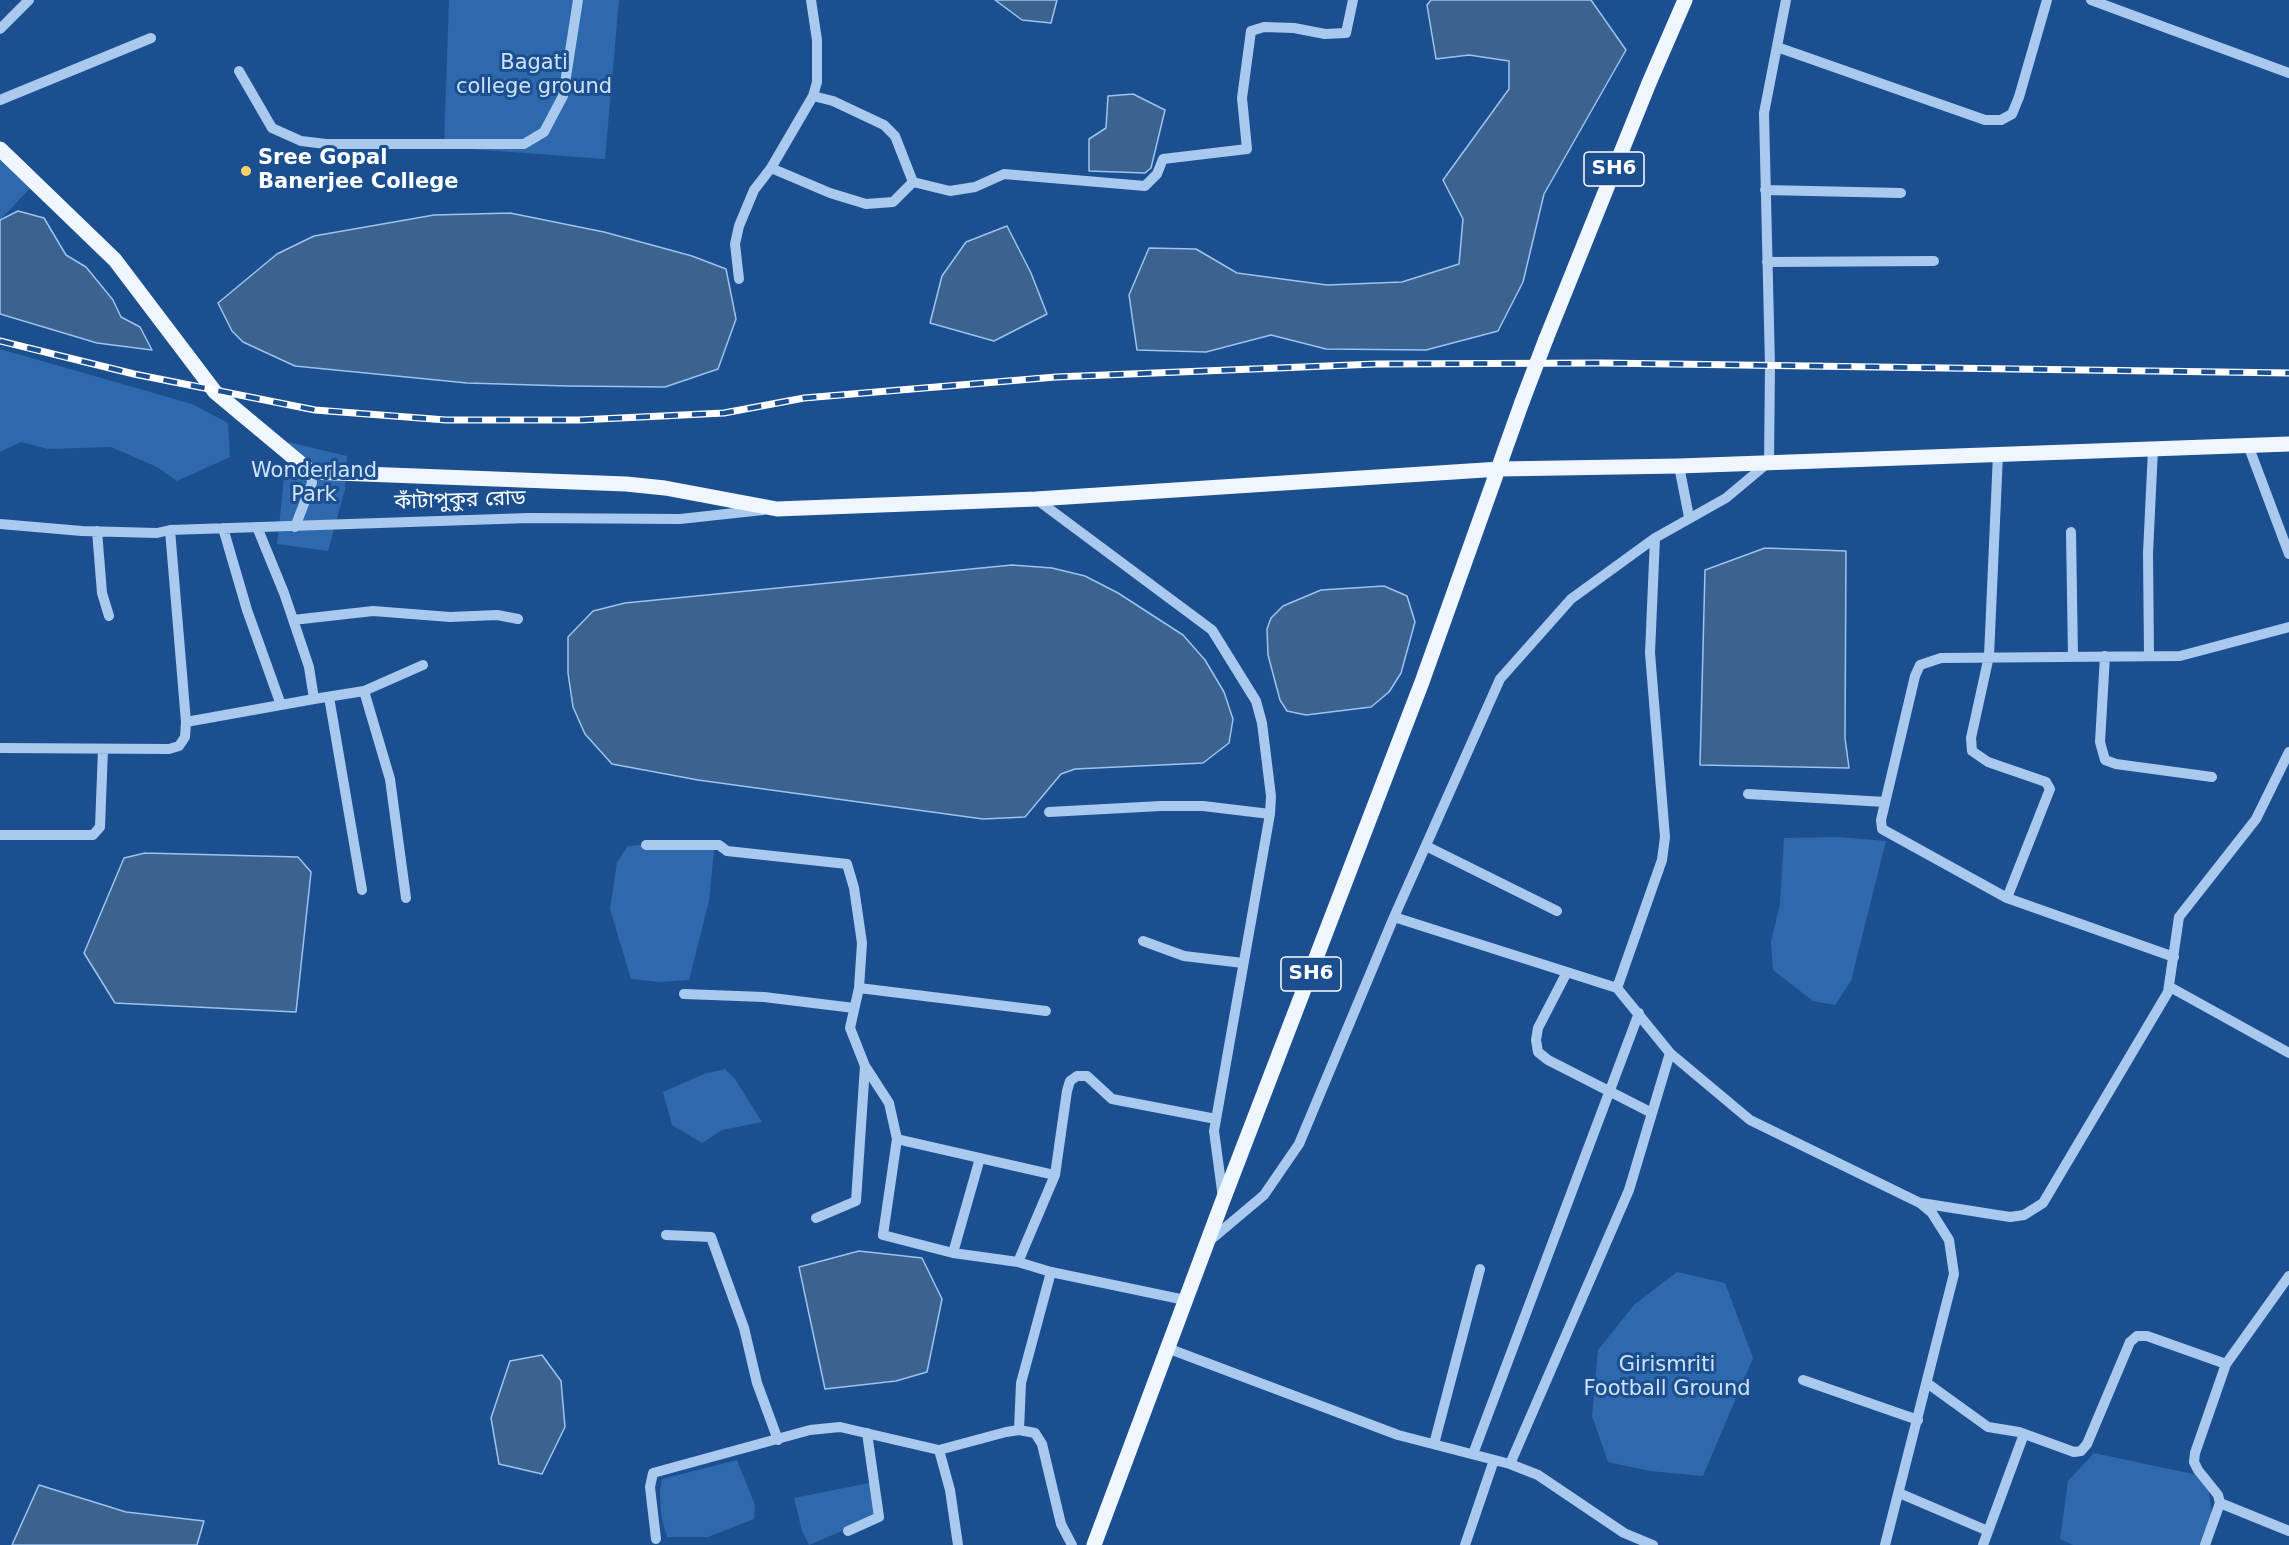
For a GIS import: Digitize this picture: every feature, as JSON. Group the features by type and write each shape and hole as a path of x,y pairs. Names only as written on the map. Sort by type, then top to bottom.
{"main road":[{"name":"SH6","path":"1094,1545 1223,1200 1322,946 1500,470 1546,339 1620,152 1685,0"},
{"path":"0,149 115,260 215,392 311,472 626,484 665,488 777,509 1036,499 1500,470 1679,466 2289,444"}],"street":[{"path":"0,29 29,0"},
{"path":"239,71 272,128 301,141 326,144 525,144 544,132 563,96 578,0"},
{"path":"739,279 735,244 739,226 754,190 771,168 813,96 817,82 817,40 811,0"},
{"path":"913,182 950,191 975,187 1004,174 1145,186 1157,174 1163,159 1247,148 1242,98 1251,31 1264,27 1294,28 1325,34 1346,33 1353,0"},
{"path":"1207,1243 1264,1195 1299,1144 1394,917 1428,847 1500,679 1571,599 1655,538 1726,498 1769,462 1764,113 1786,0"},
{"path":"1777,47 1985,120 2001,120 2012,114 2019,97 2047,0"},
{"path":"2091,0 2289,73"},
{"path":"0,100 151,38"},
{"path":"813,96 834,101 875,118 884,125 895,136 913,182"},
{"path":"771,168 830,193 866,204 893,202 913,182"},
{"path":"1765,190 1901,194"},
{"path":"1767,262 1934,261"},
{"path":"2248,445 2289,554"},
{"path":"2149,656 2148,553 2153,449"},
{"path":"1998,454 1989,656 1971,738 1972,751 1988,762 2046,782 2050,789 2007,898"},
{"path":"1679,466 1689,517"},
{"path":"295,526 309,495 312,483 311,472"},
{"path":"1036,499 1212,630 1256,701 1264,733 1271,795 1270,813 1216,1119 1214,1144 1223,1200"},
{"name":"কাঁটাপুকুর রোড","path":"0,524 157,533 170,530 529,518 680,519 777,509"},
{"path":"257,527 309,667 314,699"},
{"path":"223,528 247,610 281,705"},
{"path":"0,748 168,749 179,746 185,737 186,722 170,530"},
{"path":"96,531 102,593 109,616"},
{"path":"2071,532 2073,657"},
{"path":"1617,988 1662,860 1665,837 1650,653 1655,538"},
{"path":"293,620 373,611 450,617 497,615 518,619"},
{"path":"2174,957 2007,898 1889,835 1882,829 1885,802 1915,676 1920,665 1941,658 2191,654 2289,627"},
{"path":"2105,656 2100,742 2105,760 2116,764 2212,777"},
{"path":"186,722 364,692 423,665"},
{"path":"364,692 390,779 406,898"},
{"path":"329,697 362,890"},
{"path":"0,835 93,835 100,827 103,749"},
{"path":"1394,917 1617,988 1670,1053 1750,1120 1920,1203 2010,1217 2024,1215 2043,1203 2169,987 2179,917 2256,819 2289,752"},
{"path":"1748,794 1885,802"},
{"path":"1049,812 1203,806 1270,813"},
{"path":"646,845 719,845 727,851 847,864 854,888 862,943 859,988 850,1028 865,1066 889,1103 897,1139 883,1235 953,1253 1018,1262 1051,1272 1185,1300"},
{"path":"1428,847 1557,911"},
{"path":"1143,941 1184,956 1244,963"},
{"path":"1567,972 1538,1028 1536,1040 1538,1052 1548,1060 1652,1113"},
{"path":"2169,987 2289,1053"},
{"path":"859,988 1046,1011"},
{"path":"684,994 764,997 854,1008"},
{"path":"1473,1454 1639,1013"},
{"path":"1510,1464 1629,1190 1670,1053"},
{"path":"816,1218 856,1201 865,1066"},
{"path":"1018,1262 1055,1175 1070,1081 1077,1076 1087,1076 1112,1099 1216,1119"},
{"path":"897,1139 1055,1175"},
{"path":"953,1253 980,1158"},
{"path":"1885,1545 1951,1293 1954,1258 1942,1227 1920,1203"},
{"path":"666,1235 711,1237 744,1328 757,1383 778,1440"},
{"path":"1434,1444 1480,1269"},
{"path":"1019,1430 1021,1383 1051,1272"},
{"path":"2205,1545 2220,1503 2218,1495 2194,1462 2195,1453 2226,1365 2289,1276"},
{"path":"1927,1383 1988,1427 2024,1434 2063,1450 2082,1451 2130,1342 2137,1336 2147,1336 2226,1365"},
{"path":"1167,1348 1398,1435 1510,1464 1538,1475 1624,1533 1653,1545"},
{"path":"1803,1380 1917,1420"},
{"path":"656,1539 650,1487 653,1473 810,1430 840,1427 939,1450 1019,1430 1035,1434 1042,1444 1061,1524 1072,1545"},
{"path":"848,1531 879,1517 867,1433"},
{"path":"1983,1545 2024,1434"},
{"path":"939,1450 950,1490 958,1545"},
{"path":"1465,1545 1494,1460"},
{"path":"1899,1493 1988,1531"},
{"path":"2220,1503 2289,1531"}],"green space":[{"name":"Bagati college ground","path":"449,0 619,0 605,159 444,147"},
{"path":"0,147 35,183 0,220"},
{"path":"0,349 192,404 228,423 230,457 177,481 157,467 111,447 48,449 21,442 0,452"},
{"name":"Wonderland Park","path":"288,442 347,456 345,489 328,551 277,544"},
{"path":"1838,837 1886,841 1851,981 1835,1005 1813,1001 1773,970 1771,942 1780,904 1784,838"},
{"path":"689,841 714,850 709,901 689,980 660,982 631,979 610,909 617,862 628,846"},
{"path":"725,1069 735,1079 762,1122 722,1130 702,1143 672,1125 663,1092 704,1074"},
{"name":"Girismriti Football Ground","path":"1677,1272 1725,1283 1753,1358 1703,1476 1650,1471 1608,1462 1592,1416 1598,1350 1635,1304"},
{"path":"2094,1453 2207,1477 2214,1531 2204,1545 2073,1545 2060,1539 2068,1481"},
{"path":"737,1460 755,1505 754,1519 708,1537 667,1537 661,1515 662,1479"},
{"path":"874,1482 877,1516 809,1545 802,1531 794,1498"}],"shaded area":[{"path":"995,0 1057,0 1051,23 1022,20"},
{"path":"1431,0 1591,0 1626,50 1544,194 1523,282 1498,331 1426,350 1326,349 1271,335 1206,352 1137,350 1129,295 1149,248 1196,249 1237,273 1327,285 1402,282 1459,264 1463,219 1443,180 1509,89 1509,61 1469,55 1436,59 1427,5"},
{"path":"1133,94 1165,110 1151,168 1145,173 1089,171 1089,139 1106,128 1108,96"},
{"path":"18,211 44,218 66,255 86,267 113,300 121,317 140,327 152,350 97,343 0,314 0,220"},
{"path":"510,213 604,232 692,256 726,269 736,319 718,369 665,387 467,383 295,366 243,342 232,331 218,303 277,254 314,236 434,215"},
{"path":"1007,226 1031,273 1047,314 994,341 930,323 942,276 966,242"},
{"path":"1765,548 1846,551 1845,738 1849,768 1700,765 1705,570"},
{"path":"1012,565 1052,568 1085,576 1118,593 1183,635 1205,660 1224,692 1233,719 1229,743 1203,763 1075,769 1061,774 1025,817 983,819 698,780 612,764 585,734 573,707 568,673 568,637 593,611 625,603"},
{"path":"1384,586 1407,596 1415,622 1401,673 1389,692 1371,707 1306,715 1287,711 1280,700 1268,655 1267,629 1271,618 1283,606 1321,590"},
{"path":"145,853 298,857 311,872 296,1012 115,1003 84,953 124,858"},
{"path":"859,1251 922,1258 942,1299 927,1372 896,1381 825,1389 799,1267"},
{"path":"542,1355 561,1381 565,1427 542,1474 499,1464 491,1418 510,1361"},
{"path":"39,1485 126,1512 204,1521 197,1545 12,1545"}],"railway":[{"path":"0,341 134,374 315,410 446,420 579,420 724,413 804,398 1056,377 1376,364 1603,363 2289,373"}],"place":[{"name":"Sree Gopal Banerjee College","path":"246,171"}]}
